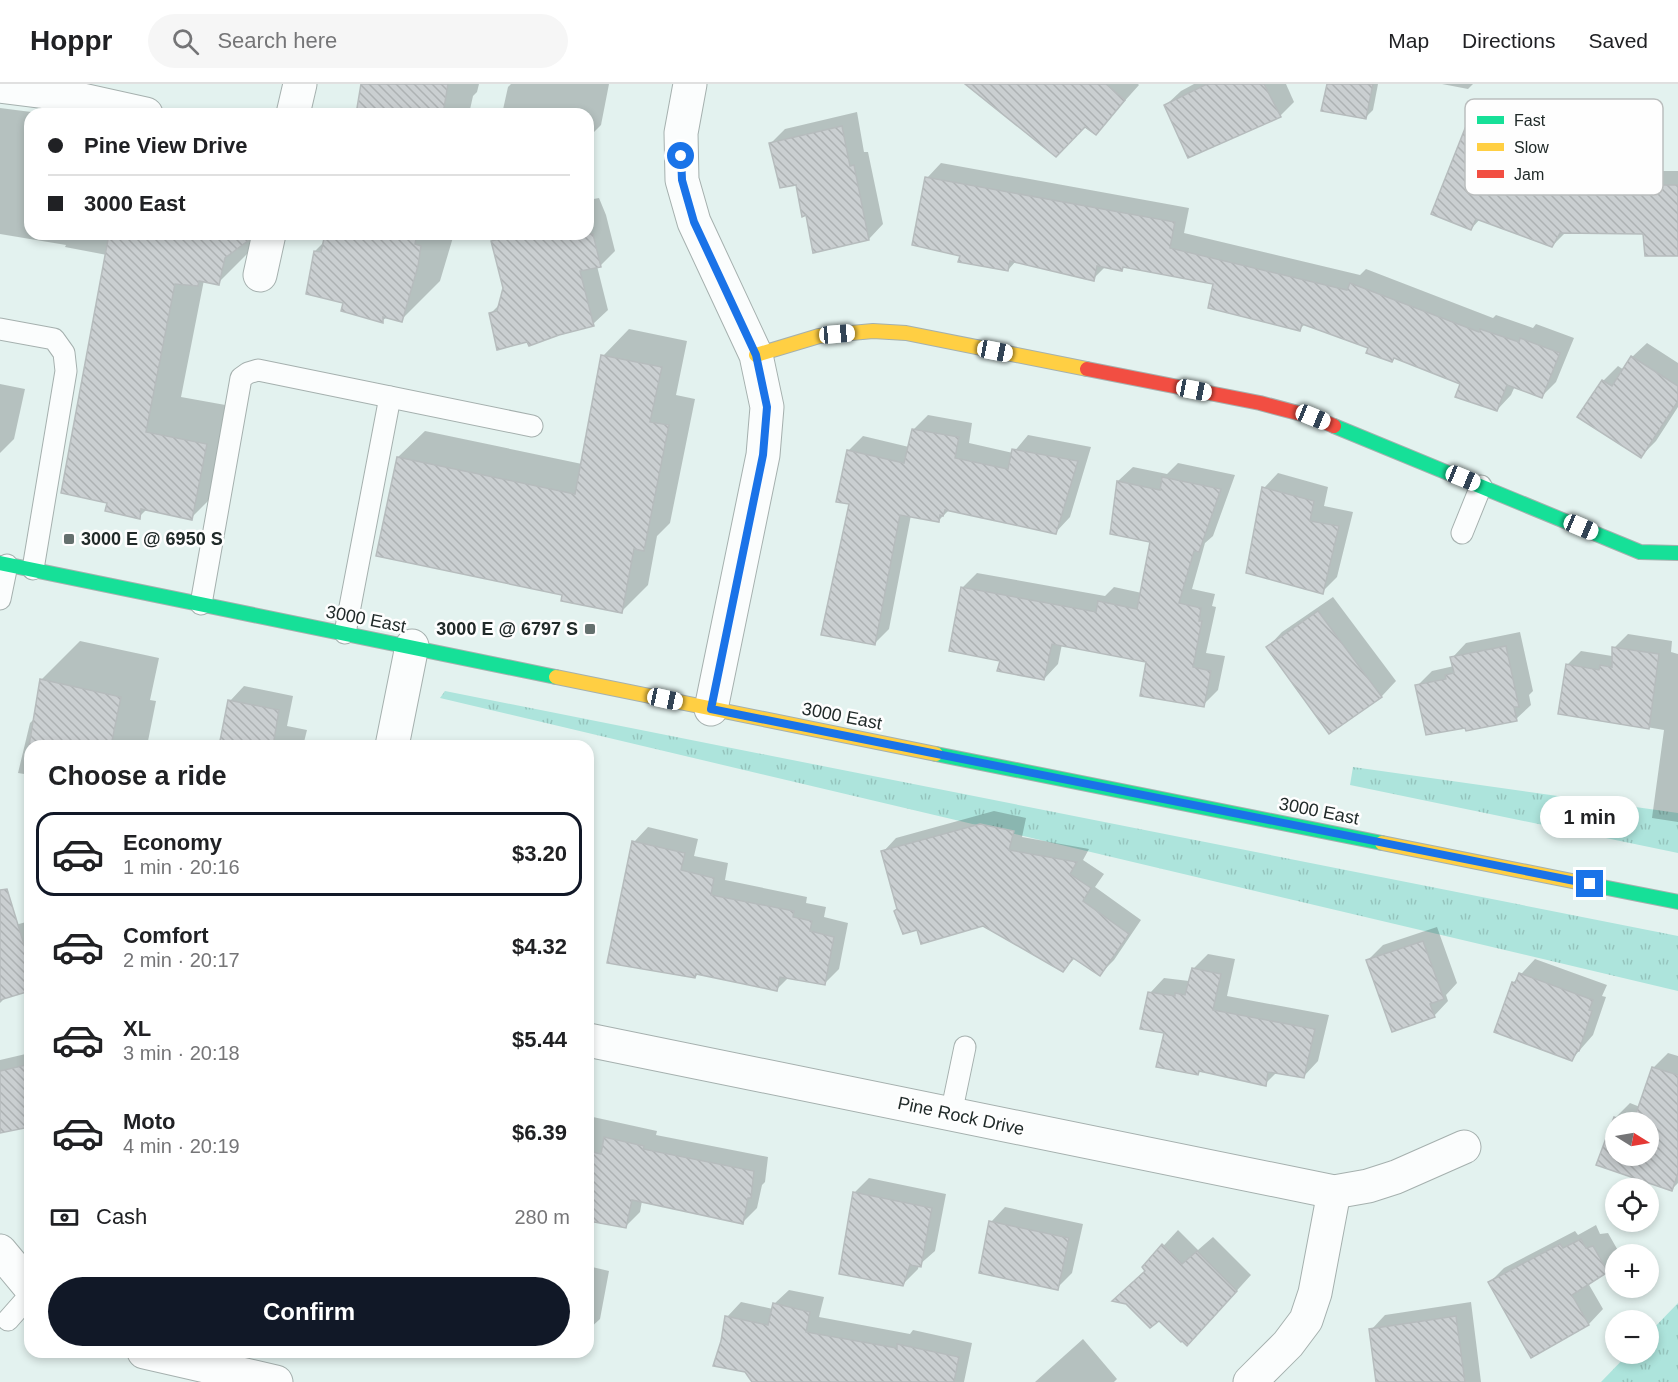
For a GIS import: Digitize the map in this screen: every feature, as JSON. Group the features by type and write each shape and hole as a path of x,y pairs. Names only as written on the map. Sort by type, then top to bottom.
{"main road":[{"path":"756,355 819,336 873,331 906,333 1260,403 1313,417 1640,552 1678,553"},
{"name":"3000 East","path":"3,564 711,709 1678,902"}],"street":[{"path":"295,108 300,84"},
{"path":"690,84 681,133 682,180 694,222 756,355 767,407 763,455 711,709"},
{"path":"0,86 46,92 119,108"},
{"path":"260,275 267,240"},
{"path":"393,740 412,646"},
{"name":"Pine Rock Drive","path":"594,1041 1334,1192"},
{"path":"1250,1382 1288,1344 1306,1320 1316,1293 1334,1192 1368,1186 1396,1177 1464,1147"},
{"path":"0,1251 24,1280"},
{"path":"184,1358 270,1371"}],"lane":[{"path":"0,329 54,339 64,353 66,371 33,569"},
{"path":"201,604 241,378 248,373 258,370 532,426"},
{"path":"345,633 390,397"},
{"path":"1462,532 1481,486"},
{"path":"0,599 3,564"},
{"path":"951,1114 965,1047"},
{"path":"8,1320 24,1302"}],"green space":[{"path":"445,691 1678,936 1678,991 440,698"},
{"path":"1353,767 1678,813 1678,853 1350,785"},
{"path":"1678,1303 1678,1382 1601,1382 1618,1364 1659,1364 1659,1323"}],"building":[{"path":"361,84 448,84 444,108 357,108"},
{"path":"965,84 1106,84 1125,100 1096,135 1085,127 1056,157"},
{"path":"1207,84 1264,84 1281,117 1188,158 1164,105"},
{"path":"1327,84 1373,84 1366,119 1321,111"},
{"path":"842,126 850,166 854,165 869,240 813,253 806,215 802,217 796,185 780,188 769,143"},
{"path":"1465,129 1465,195 1663,195 1663,185 1678,185 1678,256 1645,256 1643,234 1560,233 1552,247 1476,219 1471,230 1431,214"},
{"path":"925,177 1175,222 1170,248 1347,290 1350,283 1479,332 1480,329 1519,342 1520,338 1560,353 1542,398 1507,385 1497,411 1455,397 1460,384 1394,358 1392,362 1366,353 1368,348 1302,324 1300,331 1208,308 1213,284 1123,267 1122,271 1097,266 1094,281 1010,261 1008,271 958,262 960,256 912,245"},
{"path":"594,238 601,267 580,271 594,326 529,346 527,342 497,350 489,313 497,311 503,288 491,241 594,240"},
{"path":"108,240 249,240 225,258 219,285 199,281 198,286 175,284 146,432 207,444 192,520 141,509 140,519 105,511 107,503 61,493"},
{"path":"324,240 416,240 415,244 421,246 418,266 402,322 383,317 383,323 341,311 343,303 306,294 314,251 321,252"},
{"path":"601,355 662,367 650,422 669,425 644,551 634,549 622,613 561,601 562,595 376,556 397,457 575,494"},
{"path":"1631,356 1678,386 1678,401 1641,458 1577,417 1602,380 1612,386"},
{"path":"912,429 959,437 955,458 1008,469 1012,449 1078,461 1056,534 945,510 943,516 940,515 939,522 900,515 875,645 821,635 849,504 836,502 847,450 904,463"},
{"path":"1162,477 1221,489 1199,552 1194,551 1179,603 1201,608 1199,621 1202,621 1193,667 1211,671 1204,707 1140,696 1146,662 1052,644 1044,680 997,671 1000,661 949,651 961,587 1096,612 1098,601 1137,609 1150,542 1110,534 1117,481 1160,490"},
{"path":"1262,487 1314,501 1310,521 1339,526 1323,594 1246,573"},
{"path":"1318,611 1382,697 1329,734 1266,647"},
{"path":"1506,646 1519,707 1514,707 1517,721 1466,731 1465,728 1426,735 1415,685 1446,679 1445,675 1454,673 1450,657"},
{"path":"1612,647 1659,654 1649,729 1558,714 1566,664 1599,670 1600,665 1612,667"},
{"path":"40,679 121,697 112,740 30,740"},
{"path":"228,700 279,710 274,740 220,740"},
{"path":"980,824 1014,831 1009,850 1077,862 1070,874 1091,888 1083,901 1129,934 1100,976 1073,958 1063,972 983,926 921,944 917,930 903,934 894,911 897,909 881,851"},
{"path":"632,841 685,853 681,870 714,878 711,895 794,911 793,917 812,921 810,931 834,937 825,985 780,977 777,991 696,974 695,978 607,963"},
{"path":"7,889 24,944 24,993 0,1000 0,890"},
{"path":"1423,941 1444,999 1430,1004 1435,1017 1392,1032 1366,960"},
{"path":"1192,968 1221,974 1213,1010 1315,1029 1304,1078 1268,1072 1266,1086 1199,1071 1198,1075 1156,1067 1164,1033 1140,1029 1148,992 1175,996 1175,993 1185,995"},
{"path":"1519,973 1593,1000 1589,1010 1592,1011 1579,1051 1572,1061 1494,1032 1512,982 1515,983"},
{"path":"24,1065 24,1128 0,1133 0,1071"},
{"path":"1652,1067 1678,1075 1678,1173 1672,1191 1659,1187 1659,1178 1634,1178 1596,1165 1605,1141 1605,1166 1659,1166 1659,1112 1636,1112"},
{"path":"604,1137 644,1146 643,1149 754,1171 751,1198 748,1198 743,1224 632,1200 626,1228 594,1222 594,1152 601,1154"},
{"path":"853,1192 932,1208 921,1267 910,1265 903,1286 839,1274"},
{"path":"989,1221 1069,1238 1058,1290 979,1273"},
{"path":"1581,1239 1586,1248 1593,1246 1605,1267 1605,1274 1572,1295 1589,1325 1531,1358 1488,1282 1560,1244 1563,1248"},
{"path":"1162,1244 1182,1264 1197,1251 1237,1291 1187,1346 1159,1321 1150,1328 1126,1304 1112,1301 1145,1271 1142,1267"},
{"path":"773,1303 810,1312 806,1332 897,1348 897,1344 959,1357 954,1382 752,1382 745,1372 713,1366 721,1341 725,1316 768,1325"},
{"path":"1456,1316 1465,1382 1376,1382 1369,1329"}],"traffic: fast":[{"path":"1334,426 1640,552 1678,553"},
{"path":"0,563 556,677"},
{"path":"936,754 1382,843"},
{"path":"1582,883 1678,902"}],"traffic: slow":[{"path":"756,355 819,336 873,331 906,333 1087,369"},
{"path":"556,677 936,754"},
{"path":"1382,843 1582,883"}],"traffic: jam":[{"path":"1087,369 1260,403 1313,417 1334,426"}],"place":[{"name":"3000 E @ 6950 S","path":"69,539"},
{"name":"3000 E @ 6797 S","path":"590,629"}],"route":[{"path":"681,156 682,180 694,222 756,355 767,407 763,455 711,709 1590,884"}]}
